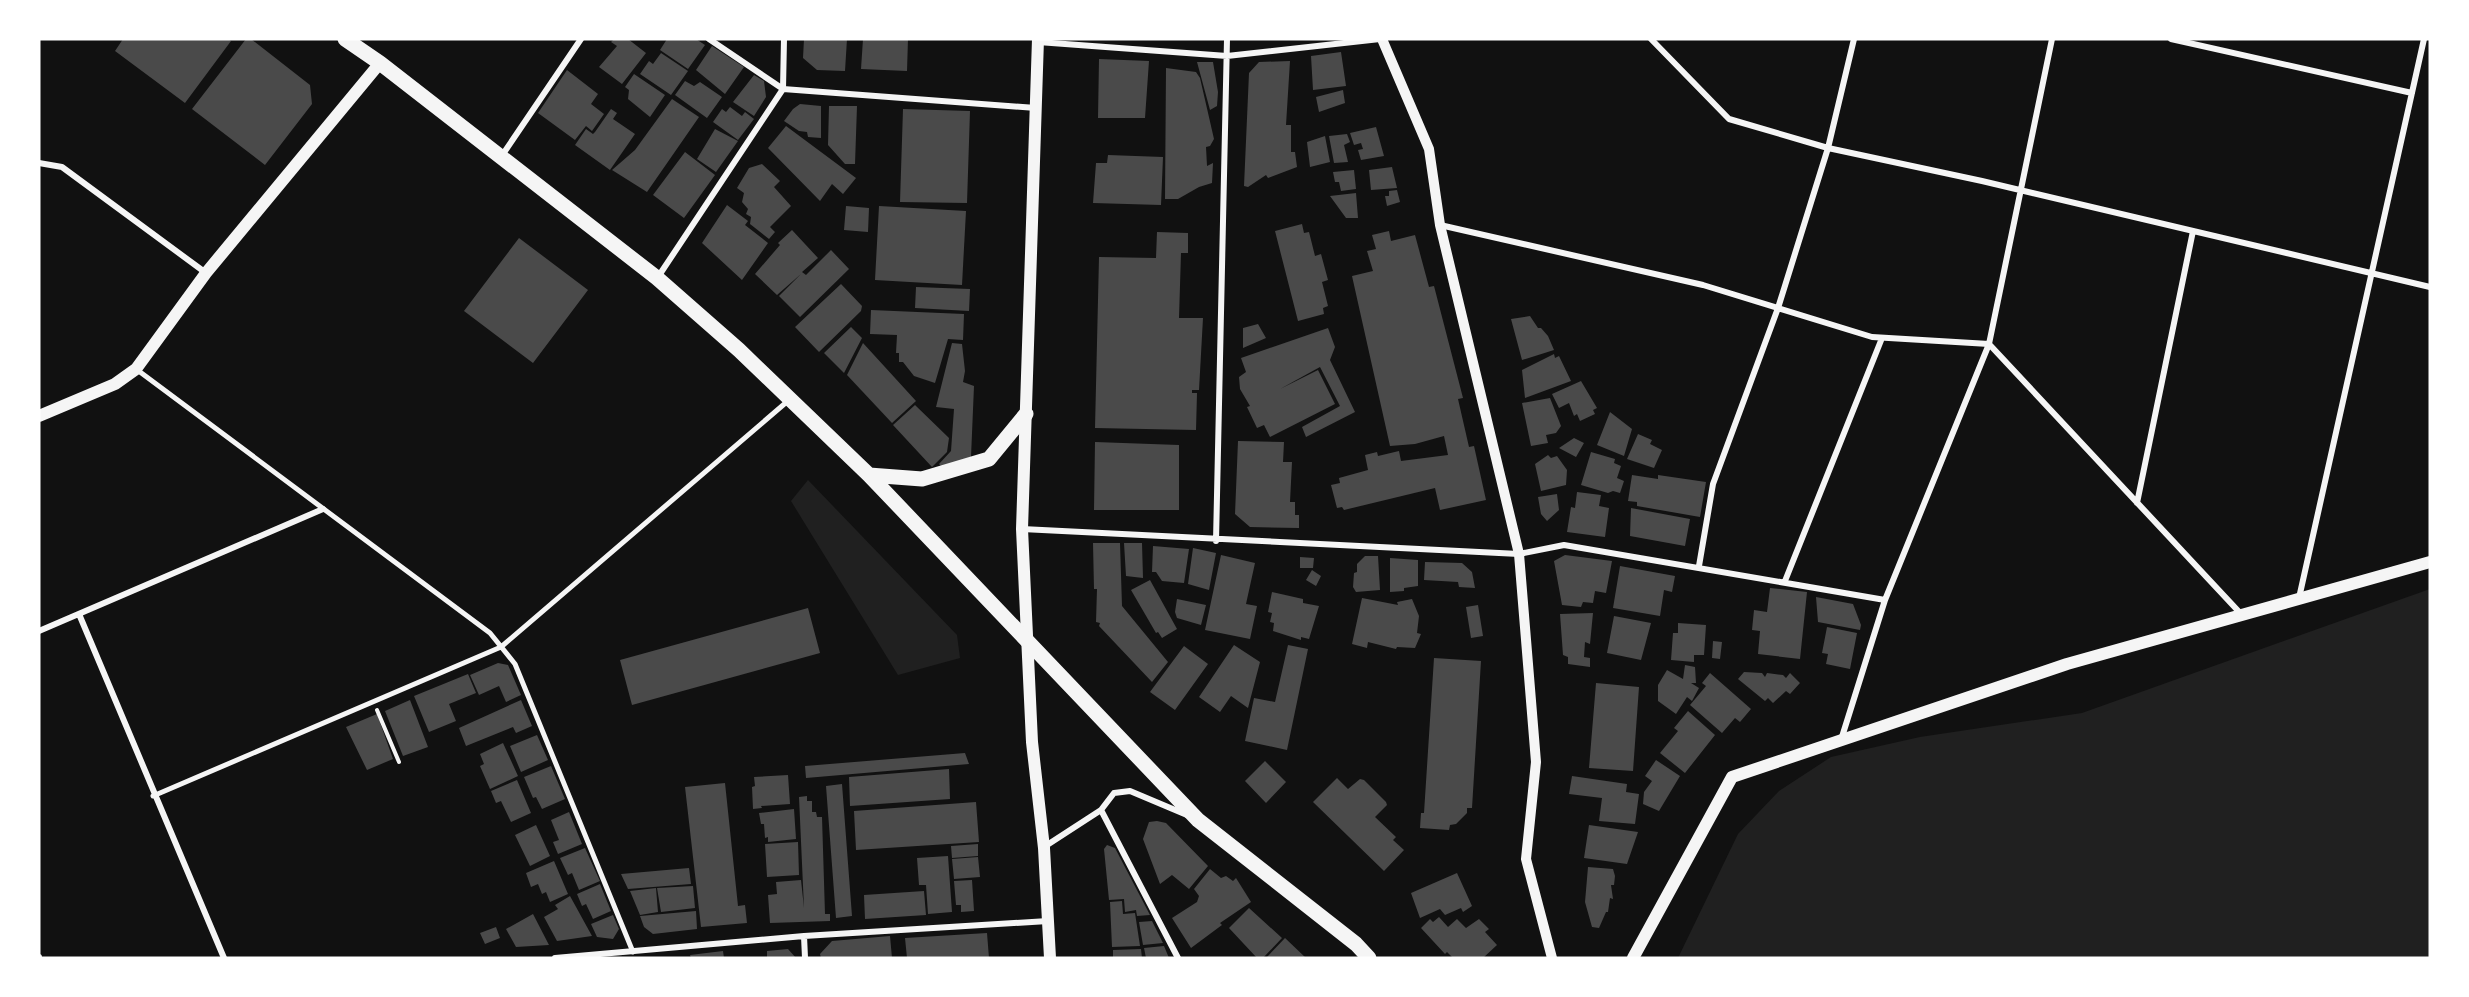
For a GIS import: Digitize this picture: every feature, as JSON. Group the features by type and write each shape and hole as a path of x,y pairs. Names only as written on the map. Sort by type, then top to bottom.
{"main road":[{"path":"345,39 380,63 657,278 791,398 869,475 1198,820 1356,944 1369,958"},
{"path":"1038,40 1022,529 1032,742 1044,848 1050,958"},
{"path":"39,416 115,384 136,369 206,273 380,63"},
{"path":"869,475 922,479 989,459 1026,414"},
{"path":"1633,958 1732,777 2067,664 2430,562"}],"street":[{"path":"500,158 581,39"},
{"path":"709,39 783,89 1036,108"},
{"path":"657,278 783,89 784,39"},
{"path":"1216,541 1227,39"},
{"path":"1038,40 1227,56 1381,39 1429,148 1440,225 1519,554 1531,674 1536,762 1526,859 1552,958"},
{"path":"1651,39 1729,119 1828,148 2019,190 2430,287"},
{"path":"1699,567 1713,484 1778,308 1828,148 1854,39"},
{"path":"1840,741 1884,600 1989,344 2052,39"},
{"path":"2171,39 2412,93"},
{"path":"2299,599 2424,39"},
{"path":"39,164 62,167 206,273"},
{"path":"1440,225 1703,285 1872,337 1989,344 2242,615"},
{"path":"2137,503 2193,231"},
{"path":"1785,581 1882,338"},
{"path":"136,369 490,633 515,664 633,955"},
{"path":"153,796 501,647 791,398"},
{"path":"39,632 323,509"},
{"path":"1022,529 1216,541 1519,554 1564,544 1884,600"},
{"path":"79,614 153,796 224,958"},
{"path":"1044,848 1101,810 1114,793 1130,792 1198,820"},
{"path":"1101,810 1178,958"},
{"path":"555,958 633,955 804,936 1048,921"},
{"path":"804,936 805,958"}],"path":[{"path":"374,703 399,762"}],"shaded area":[{"path":"808,480 957,635 960,658 898,675 791,501"},
{"path":"2430,589 2430,958 1678,958 1738,834 1779,791 1831,757 1920,737 2082,713"}],"building":[{"path":"123,39 228,39 231,41 185,103 115,51"},
{"path":"246,39 251,39 310,85 312,104 265,165 192,109"},
{"path":"614,39 628,39 646,53 622,84 599,67 617,46 611,42"},
{"path":"667,39 696,39 705,45 688,69 660,50"},
{"path":"804,39 847,39 845,71 817,70 803,58"},
{"path":"863,39 908,39 907,71 861,69"},
{"path":"712,46 744,67 725,94 696,70"},
{"path":"1341,52 1346,86 1313,90 1311,56"},
{"path":"661,53 688,71 671,95 640,74 649,61 653,64"},
{"path":"1099,59 1149,61 1145,118 1098,118"},
{"path":"1290,61 1286,125 1291,125 1291,152 1295,152 1297,167 1268,178 1266,175 1248,187 1244,186 1249,73 1259,62"},
{"path":"1197,62 1213,62 1218,92 1217,106 1210,110"},
{"path":"1166,68 1196,72 1200,78 1214,139 1210,146 1206,147 1207,166 1213,163 1212,183 1199,187 1178,199 1165,199"},
{"path":"567,70 598,94 591,104 604,114 592,131 586,126 575,140 538,113"},
{"path":"634,74 665,95 650,117 628,99 629,90 625,87"},
{"path":"754,75 764,81 766,97 754,116 733,102"},
{"path":"685,81 694,86 700,82 722,97 707,118 675,95"},
{"path":"1343,90 1345,103 1319,112 1316,97"},
{"path":"672,99 699,117 647,192 612,170 635,150"},
{"path":"800,104 821,106 821,138 808,137 807,132 799,131 784,121"},
{"path":"829,106 857,106 855,164 845,164 828,145"},
{"path":"730,107 742,116 745,112 754,119 738,140 713,122 722,109 726,112"},
{"path":"611,109 617,113 613,119 635,134 610,170 575,145 586,129 593,134 595,132"},
{"path":"903,109 970,111 967,203 900,202"},
{"path":"786,126 856,178 843,194 832,184 820,201 768,148"},
{"path":"1376,127 1384,156 1361,160 1358,150 1363,149 1361,143 1354,145 1350,133"},
{"path":"715,129 738,141 716,172 697,159"},
{"path":"1347,134 1350,142 1344,145 1348,162 1334,163 1329,136"},
{"path":"1325,136 1330,162 1310,167 1307,142"},
{"path":"685,152 715,175 684,218 653,195"},
{"path":"1108,155 1163,157 1161,205 1093,203 1096,163 1107,163"},
{"path":"762,164 780,181 774,187 791,206 770,227 775,232 769,239 750,224 751,217 746,214 748,209 742,202 744,193 737,188 749,168"},
{"path":"1392,167 1397,188 1371,190 1369,170"},
{"path":"1354,170 1356,189 1341,191 1339,182 1335,182 1333,172"},
{"path":"1397,190 1400,202 1387,206 1385,196 1389,196 1389,191"},
{"path":"1356,193 1358,218 1346,218 1330,196"},
{"path":"727,205 748,221 745,225 768,243 742,280 702,243"},
{"path":"846,206 869,208 868,232 844,230"},
{"path":"879,206 966,211 962,285 875,280"},
{"path":"1302,224 1304,233 1309,232 1315,256 1321,254 1328,280 1322,282 1328,306 1323,308 1324,314 1298,321 1275,231"},
{"path":"792,230 818,258 802,272 806,275 831,250 849,269 800,317 779,296 801,274 777,295 755,274 780,245 778,243"},
{"path":"1389,231 1391,241 1415,235 1429,287 1434,286 1463,398 1458,399 1469,447 1474,446 1486,500 1440,510 1435,488 1344,510 1342,507 1337,508 1331,485 1340,483 1339,478 1368,470 1365,455 1377,452 1378,456 1399,451 1401,461 1448,455 1444,436 1415,444 1390,446 1352,276 1373,271 1367,251 1376,249 1372,235"},
{"path":"1157,232 1188,233 1188,253 1181,253 1179,318 1203,318 1199,390 1192,390 1192,393 1197,393 1196,430 1095,428 1099,257 1156,258"},
{"path":"519,238 588,290 533,363 464,311"},
{"path":"841,284 862,306 861,311 819,352 795,327"},
{"path":"916,287 970,289 969,311 915,308"},
{"path":"871,310 964,314 963,340 948,339 935,383 914,376 903,362 899,362 899,353 896,353 897,335 870,334"},
{"path":"1530,316 1538,328 1541,328 1548,336 1554,350 1522,360 1511,319"},
{"path":"1258,324 1266,338 1243,348 1243,328"},
{"path":"851,327 862,338 844,373 824,353"},
{"path":"1328,328 1335,347 1330,360 1355,412 1306,437 1302,427 1340,406 1320,367 1280,389 1318,370 1335,404 1270,437 1264,425 1257,428 1247,407 1250,406 1240,389 1239,377 1246,372 1241,358"},
{"path":"863,343 916,401 892,423 847,375"},
{"path":"952,343 962,344 965,371 963,382 974,386 971,457 942,467 939,464 951,451 954,409 936,407"},
{"path":"1554,354 1555,358 1559,356 1571,381 1525,398 1522,370"},
{"path":"1581,381 1597,408 1593,410 1595,414 1580,421 1577,414 1574,416 1569,403 1559,408 1552,394"},
{"path":"1550,398 1561,426 1556,433 1546,435 1548,443 1531,446 1522,403"},
{"path":"915,405 949,438 947,452 932,467 893,425"},
{"path":"1610,412 1632,429 1624,456 1597,445"},
{"path":"1638,434 1652,440 1650,444 1662,450 1654,468 1627,459"},
{"path":"1574,438 1584,443 1576,457 1559,448"},
{"path":"1238,441 1284,442 1283,462 1292,462 1290,502 1295,502 1295,515 1299,515 1299,528 1250,527 1235,514"},
{"path":"1095,442 1179,445 1179,510 1094,510"},
{"path":"1591,452 1615,459 1614,463 1621,466 1617,478 1624,481 1620,493 1613,491 1608,493 1581,485"},
{"path":"1548,455 1551,458 1557,456 1567,470 1566,485 1541,491 1535,464"},
{"path":"1632,475 1658,479 1658,475 1706,482 1700,517 1637,506 1637,502 1628,501"},
{"path":"1577,492 1601,495 1599,506 1609,508 1605,537 1567,532 1571,507 1575,508"},
{"path":"1557,494 1559,510 1547,521 1541,514 1538,497"},
{"path":"1631,508 1690,519 1685,546 1630,536"},
{"path":"1093,543 1120,543 1122,606 1168,662 1152,682 1099,626 1100,623 1096,622 1097,589 1094,589"},
{"path":"1124,543 1142,543 1143,578 1126,576"},
{"path":"1153,546 1189,549 1184,583 1162,581 1156,572 1152,572"},
{"path":"1193,548 1216,553 1209,590 1188,584"},
{"path":"1221,555 1255,563 1246,604 1257,606 1250,639 1205,630"},
{"path":"1565,555 1612,561 1606,593 1595,591 1593,603 1583,602 1581,607 1562,605 1554,561"},
{"path":"1365,556 1378,556 1380,590 1356,592 1353,587 1357,564"},
{"path":"1300,557 1314,558 1313,568 1300,568"},
{"path":"1390,558 1418,560 1418,586 1404,588 1404,591 1390,592"},
{"path":"1425,562 1462,563 1472,572 1475,588 1459,587 1458,582 1424,580"},
{"path":"1620,566 1675,576 1672,592 1664,590 1660,616 1613,608"},
{"path":"1312,570 1321,576 1316,586 1306,580"},
{"path":"1150,580 1177,629 1162,638 1158,632 1156,633 1131,590"},
{"path":"1770,588 1807,592 1800,659 1758,654 1760,631 1752,630 1754,610 1767,612"},
{"path":"1272,592 1303,599 1303,603 1319,606 1309,639 1301,637 1301,640 1273,631 1274,623 1270,622 1272,613 1268,612"},
{"path":"1816,597 1853,604 1861,625 1860,630 1818,622"},
{"path":"1362,598 1398,605 1397,602 1412,599 1419,616 1417,633 1421,634 1415,648 1397,647 1396,649 1368,642 1367,648 1352,644"},
{"path":"1177,599 1206,605 1201,625 1177,618 1175,612"},
{"path":"1478,605 1483,636 1471,638 1466,607"},
{"path":"808,608 820,653 632,705 620,660"},
{"path":"1593,613 1590,644 1585,642 1584,657 1590,658 1590,667 1568,664 1568,657 1563,655 1560,614"},
{"path":"1614,616 1651,623 1641,660 1607,653"},
{"path":"1678,623 1706,625 1704,655 1694,655 1694,662 1671,660 1673,633 1678,633"},
{"path":"1827,627 1857,633 1850,669 1826,664 1828,654 1822,653"},
{"path":"1713,641 1722,642 1720,659 1712,658"},
{"path":"1234,645 1260,662 1248,708 1231,696 1220,712 1199,697"},
{"path":"1288,645 1308,649 1287,750 1245,741 1254,698 1275,702"},
{"path":"1184,646 1208,664 1175,710 1150,692"},
{"path":"1434,658 1481,661 1472,808 1467,808 1467,813 1456,824 1450,825 1449,830 1420,828 1421,813 1424,813"},
{"path":"498,663 508,665 521,695 506,702 499,686 479,695 470,675"},
{"path":"1685,665 1695,667 1696,683 1691,683 1699,688 1692,701 1687,697 1676,714 1658,701 1658,685 1667,670 1683,679"},
{"path":"1744,672 1762,673 1765,677 1767,673 1783,675 1786,678 1790,673 1800,683 1790,694 1786,691 1773,703 1768,698 1765,701 1738,679"},
{"path":"1710,673 1751,709 1740,722 1735,718 1722,733 1690,705 1706,686 1702,683"},
{"path":"468,674 476,693 449,704 456,721 429,732 414,696"},
{"path":"1596,683 1639,687 1633,771 1589,768"},
{"path":"410,700 428,747 403,756 385,711"},
{"path":"521,700 532,726 516,733 513,727 466,746 459,728"},
{"path":"1688,711 1715,735 1685,773 1660,753 1678,731 1674,728"},
{"path":"377,714 393,759 367,770 346,727"},
{"path":"537,735 548,760 521,772 510,746"},
{"path":"503,743 518,776 490,789 480,766 484,764 480,754"},
{"path":"965,753 969,764 806,778 805,766"},
{"path":"1656,760 1680,776 1659,811 1643,804 1644,792 1652,781 1645,776"},
{"path":"1265,761 1286,782 1266,803 1245,781"},
{"path":"551,766 565,799 542,809 536,797 533,798 524,777"},
{"path":"949,769 950,799 850,806 849,777"},
{"path":"788,775 790,804 761,806 762,808 753,809 754,777"},
{"path":"1572,776 1627,784 1626,792 1639,794 1635,824 1599,821 1602,798 1569,794"},
{"path":"1337,778 1348,789 1360,779 1364,780 1386,802 1387,805 1375,817 1396,837 1393,840 1404,850 1384,871 1313,802"},
{"path":"517,780 531,813 511,822 501,801 496,803 491,791"},
{"path":"725,783 738,906 745,905 747,923 701,927 685,787"},
{"path":"842,784 852,916 836,918 826,786"},
{"path":"807,796 807,801 812,801 812,812 816,812 817,817 822,817 825,914 830,914 830,921 770,923 768,895 777,894 776,882 801,880 804,908 799,797"},
{"path":"976,802 979,842 856,850 854,811"},
{"path":"794,809 796,839 768,842 759,813"},
{"path":"569,812 582,844 558,854 553,842 559,840 551,820"},
{"path":"1149,822 1166,823 1208,866 1189,889 1172,875 1160,884 1143,839"},
{"path":"536,825 550,856 530,866 515,835"},
{"path":"1589,825 1638,832 1627,864 1584,858"},
{"path":"798,842 799,875 767,877 765,844"},
{"path":"978,844 978,856 952,858 951,846"},
{"path":"1107,845 1115,848 1150,915 1137,916 1136,910 1125,912 1124,899 1109,900 1104,849"},
{"path":"585,848 600,881 579,890 572,873 568,875 560,858"},
{"path":"948,856 952,912 928,914 926,885 919,885 917,858"},
{"path":"978,857 980,877 954,879 952,859"},
{"path":"554,861 568,894 550,902 546,892 542,894 538,884 531,887 526,873"},
{"path":"1588,867 1613,869 1615,876 1614,885 1611,885 1613,899 1610,898 1608,912 1599,928 1592,927 1585,902"},
{"path":"689,868 691,884 628,889 621,874"},
{"path":"1210,869 1221,878 1226,876 1233,881 1236,878 1251,902 1220,923 1222,925 1191,948 1172,918 1197,902 1199,896 1194,889"},
{"path":"1457,873 1472,906 1463,912 1461,908 1445,915 1440,909 1420,918 1411,893"},
{"path":"972,880 974,911 961,912 961,905 956,905 954,881"},
{"path":"600,884 611,911 593,919 586,904 582,906 577,894"},
{"path":"693,886 695,908 661,912 657,888"},
{"path":"656,888 658,912 640,915 630,891"},
{"path":"924,891 926,915 865,919 864,895"},
{"path":"570,896 592,936 557,941 544,917 558,909 555,905"},
{"path":"1122,901 1123,914 1135,913 1140,946 1112,947 1110,902"},
{"path":"1249,908 1282,938 1263,958 1257,958 1229,928"},
{"path":"696,911 697,929 653,934 644,927 640,916"},
{"path":"533,914 549,945 516,947 506,929"},
{"path":"613,915 619,929 613,939 597,937 591,924"},
{"path":"1439,917 1448,927 1457,919 1466,928 1479,919 1489,929 1485,932 1497,945 1483,958 1453,958 1447,952 1445,954 1421,928 1430,919 1433,922"},
{"path":"1152,921 1163,943 1143,945 1139,922"},
{"path":"496,927 500,938 485,944 480,933"},
{"path":"987,933 989,958 907,958 905,938"},
{"path":"890,936 892,958 821,958 820,954 832,941"},
{"path":"1285,938 1306,958 1266,958"},
{"path":"1164,946 1169,958 1146,958 1144,948"},
{"path":"788,949 796,958 767,958 767,951"},
{"path":"1141,949 1142,958 1113,958 1113,950"},
{"path":"723,951 724,958 691,958 690,955"}]}
